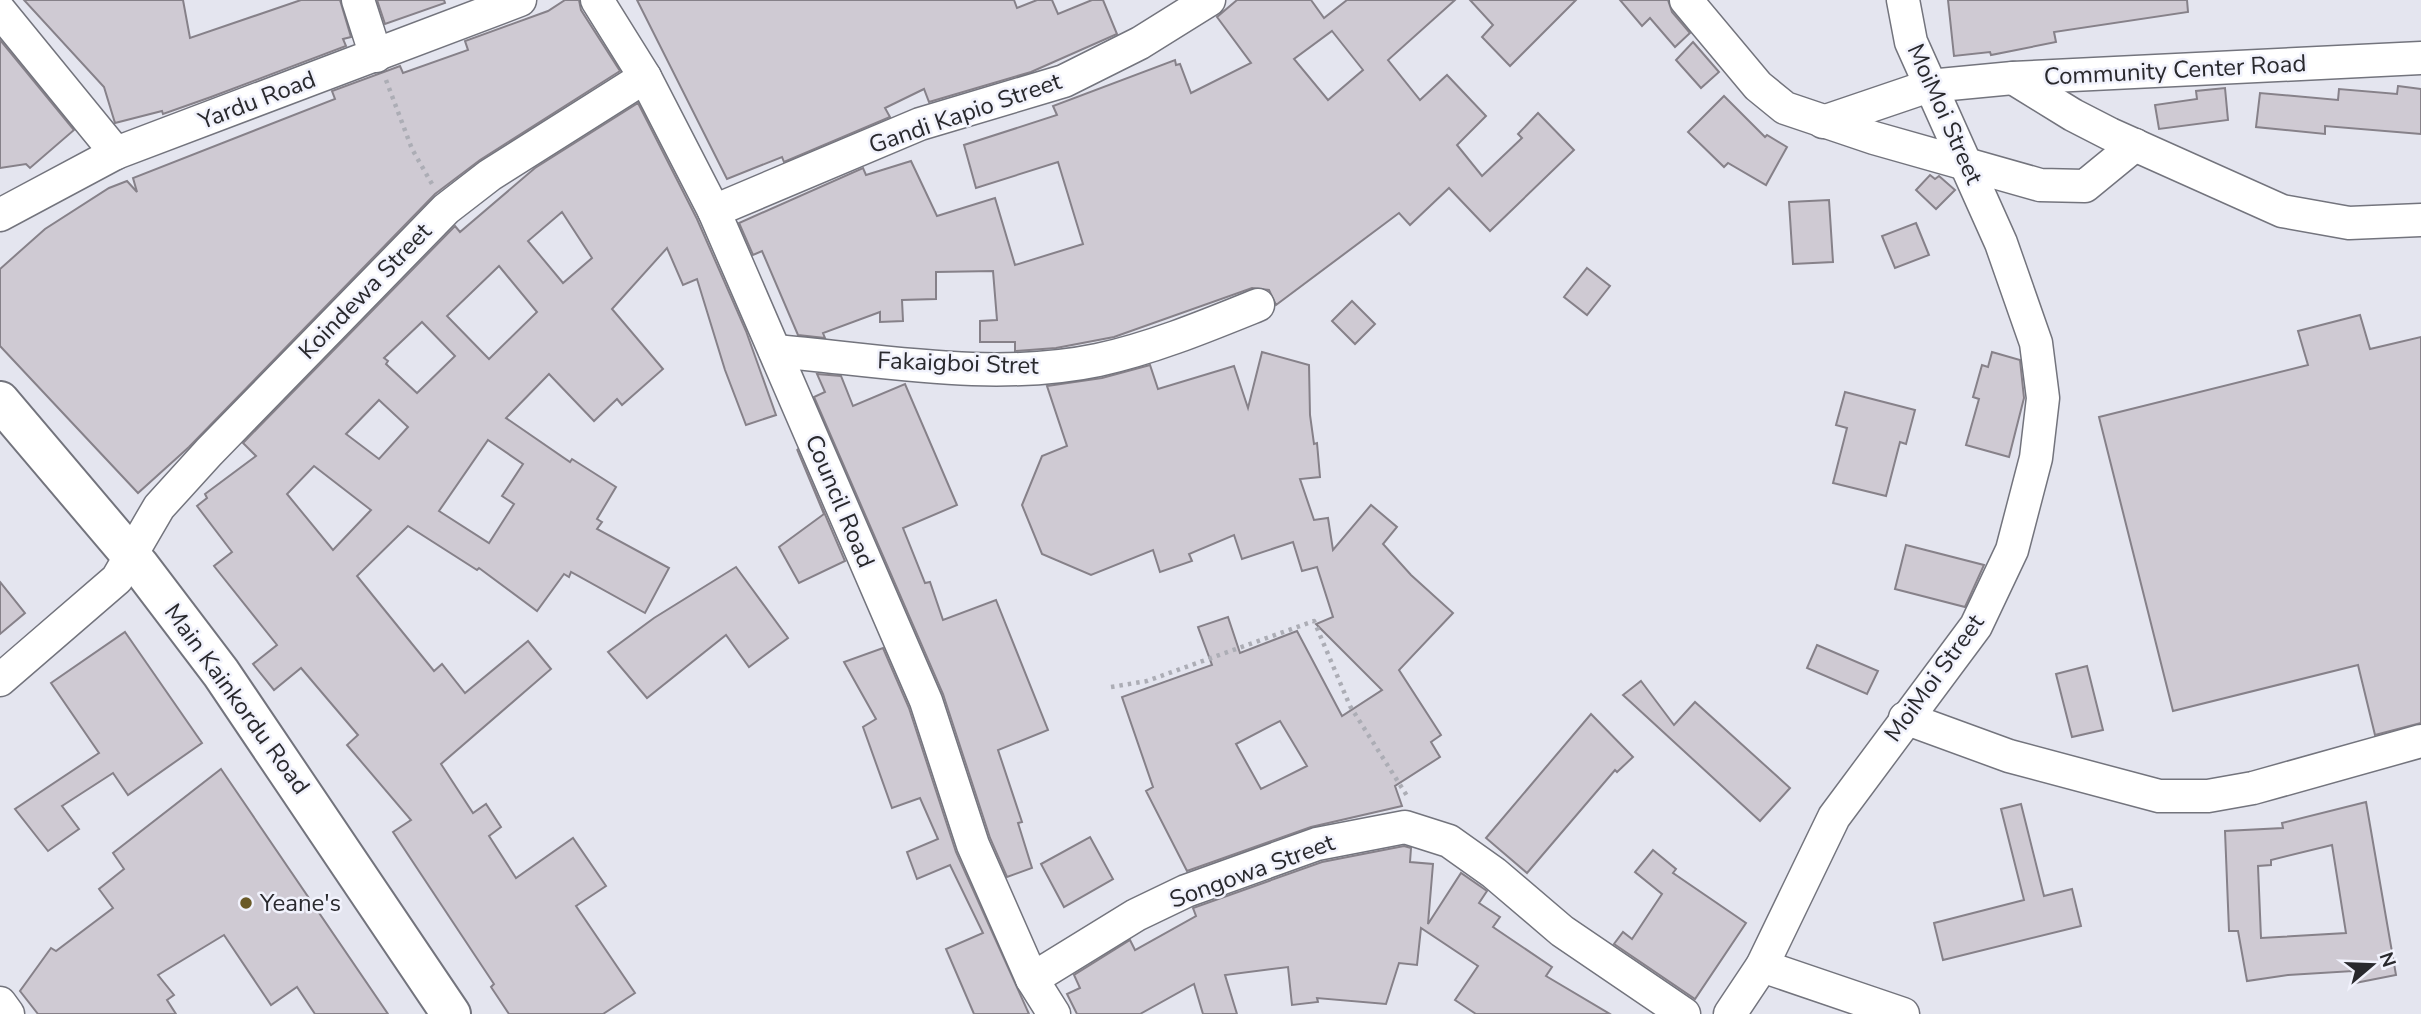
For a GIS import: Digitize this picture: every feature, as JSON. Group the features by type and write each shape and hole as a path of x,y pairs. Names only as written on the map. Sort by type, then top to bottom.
{"main road":[{"name":"Main Kainkordu Road","path":"0,401 124,567 229,684 451,1014"},
{"path":"0,433 52,493 124,567 425,1014"}],"street":[{"path":"358,0 376,56"},
{"name":"Yardu Road","path":"0,215 116,153 520,0"},
{"name":"Council Road","path":"597,0 645,77 714,211 926,701 973,845 1032,979 1054,1014"},
{"name":"Gandi Kapio Street","path":"714,211 920,124 1064,81 1140,43 1209,0"},
{"path":"1686,0 1758,86 1785,108 1822,122 2040,185 2085,186 2135,145"},
{"name":"MoiMoi Street","path":"1730,1014 1762,966 1834,817 1976,626 2012,550 2036,458 2043,398 2036,343 2001,243 1968,163 1929,86 1911,42 1903,0"},
{"path":"0,10 116,153"},
{"name":"Community Center Road","path":"1822,122 1929,86 2013,78 2421,58"},
{"name":"Koindewa Street","path":"0,680 124,567 159,507 209,452 446,209 490,175 645,77"},
{"path":"2013,78 2073,115 2282,211 2349,223 2421,219"},
{"name":"Fakaigboi Stret","path":"775,351 962,367 1051,366 1097,360 1153,345 1258,305"},
{"path":"1905,718 2009,756 2159,796 2208,796 2253,788 2421,741"},
{"name":"Songowa Street","path":"1032,979 1136,915 1186,891 1317,844 1405,827 1448,841 1494,873 1562,931 1684,1014"},
{"path":"1762,966 1903,1014"},
{"path":"0,1003 8,1014"}],"path":[{"path":"376,56 412,149 446,209"},
{"path":"1111,687 1147,681 1314,621 1350,706 1409,797 1405,827"}],"building":[{"path":"24,0 183,0 190,38 301,0 340,0 351,37 343,39 346,46 211,97 163,114 162,111 115,123 104,87"},
{"path":"377,0 444,0 445,3 385,24"},
{"path":"565,0 579,0 581,10 620,71 480,160 435,194 189,447 138,493 0,346 0,269 45,229 109,188 127,181 137,192 133,178 335,99 332,91 400,66 403,73 468,50 465,41 548,11"},
{"path":"637,0 1014,0 1017,8 1037,0 1052,0 1058,14 1092,0 1103,0 1117,34 1031,72 929,102 924,89 885,108 890,117 784,162 782,157 727,179"},
{"path":"1237,0 1311,0 1324,18 1347,0 1455,0 1388,60 1420,100 1447,75 1486,116 1457,145 1482,176 1522,138 1518,134 1538,113 1574,150 1490,231 1449,188 1410,225 1399,213 1276,305 1269,290 1252,288 1114,337 1056,348 1015,351 1015,342 980,342 980,321 997,320 993,271 936,272 936,299 902,300 903,321 880,322 880,312 823,333 825,338 798,335 762,251 753,255 739,223 863,168 866,175 911,161 937,216 995,198 1015,265 1083,244 1058,162 976,188 964,145 1057,115 1053,106 1175,60 1176,65 1180,64 1191,93 1251,63 1217,17","holes":["1332,31 1363,70 1328,100 1294,59"]},
{"path":"1470,0 1576,0 1510,66 1482,37 1493,25"},
{"path":"1620,0 1668,0 1672,12 1690,33 1675,47 1650,18 1642,26"},
{"path":"1948,0 2187,0 2188,12 2054,32 2056,42 1991,55 1990,52 1954,56"},
{"path":"0,40 74,130 30,168 26,164 0,168"},
{"path":"1693,42 1719,72 1701,88 1676,60"},
{"path":"2398,86 2421,89 2421,134 2325,126 2325,134 2256,127 2260,93 2338,100 2339,89 2397,94"},
{"path":"2225,88 2228,120 2159,129 2155,105 2197,99 2196,91"},
{"path":"1724,96 1765,137 1767,135 1787,147 1766,185 1728,163 1724,167 1688,132"},
{"path":"638,103 697,219 746,331 776,415 746,425 725,370 697,279 683,285 667,248 612,309 663,369 622,405 617,399 594,421 549,374 506,418 570,462 572,459 616,487 597,519 602,522 597,529 669,568 645,613 571,572 569,577 564,574 537,611 479,568 477,570 408,526 357,576 434,671 442,664 465,693 528,641 551,669 441,764 473,813 486,804 501,827 489,836 516,878 573,838 606,886 576,906 635,993 603,1014 509,1014 491,987 494,984 393,832 411,820 347,745 358,735 301,668 274,690 253,664 277,645 214,566 232,552 197,506 207,498 205,494 256,456 243,443 455,226 460,232 535,168","holes":["562,212 592,258 563,283 528,241","499,266 537,312 489,359 447,316","422,322 455,356 417,393 386,364 388,361 384,358","379,400 408,427 379,459 346,434","488,440 523,464 502,496 514,504 489,543 439,511","314,466 371,510 333,550 287,494"]},
{"path":"1930,175 1935,179 1939,176 1955,190 1936,209 1916,190"},
{"path":"1829,200 1833,262 1793,264 1789,202"},
{"path":"1916,223 1929,255 1895,268 1882,236"},
{"path":"1587,268 1610,286 1587,315 1564,297"},
{"path":"1352,301 1375,324 1355,344 1332,321"},
{"path":"2360,315 2370,349 2421,337 2421,723 2375,735 2358,665 2173,711 2099,417 2308,365 2298,331"},
{"path":"1262,352 1309,365 1310,415 1314,444 1317,443 1320,477 1300,479 1314,520 1328,518 1333,550 1371,505 1397,527 1383,544 1411,575 1453,613 1399,670 1441,735 1431,742 1440,757 1395,786 1402,806 1311,827 1187,871 1146,791 1153,787 1122,697 1212,665 1198,627 1228,617 1240,653 1297,631 1342,716 1382,690 1316,624 1333,617 1317,567 1302,571 1293,542 1242,559 1234,535 1189,554 1192,561 1160,572 1153,550 1091,575 1042,554 1022,505 1042,456 1067,446 1047,386 1102,378 1150,365 1158,389 1234,366 1248,408","holes":["1280,721 1307,766 1261,789 1236,744"]},
{"path":"1992,352 2020,360 2024,398 2009,457 1966,445 1979,399 1973,397 1982,365 1988,367"},
{"path":"817,374 841,376 853,406 905,384 957,505 903,528 925,583 930,582 943,620 996,600 1048,730 998,750 1022,822 1018,823 1032,868 1007,877 990,838 943,694 814,397 825,392"},
{"path":"1845,392 1915,410 1906,444 1900,442 1886,496 1833,483 1847,428 1836,425"},
{"path":"797,449 845,561 799,583 779,547 824,514"},
{"path":"1906,545 1984,565 1965,607 1895,589"},
{"path":"736,567 788,638 749,667 726,635 647,698 608,652 654,618"},
{"path":"0,582 25,613 0,634"},
{"path":"125,632 202,743 128,795 113,773 62,806 79,829 48,851 15,809 99,753 51,683"},
{"path":"1817,645 1878,671 1867,694 1807,668"},
{"path":"883,648 909,708 956,852 1029,1014 974,1014 946,949 983,933 950,865 917,879 907,852 938,839 920,798 892,808 863,727 876,719 844,662"},
{"path":"2087,666 2103,730 2072,737 2056,674"},
{"path":"1641,681 1674,725 1695,702 1790,788 1760,821 1623,695"},
{"path":"1591,714 1633,757 1617,772 1615,770 1527,873 1486,838"},
{"path":"221,769 388,1014 315,1014 297,987 271,1005 224,935 158,975 174,995 167,1000 176,1014 38,1014 20,991 51,948 56,951 113,908 99,889 124,869 113,853"},
{"path":"2366,802 2396,975 2355,983 2353,971 2288,975 2247,981 2238,931 2229,931 2225,831 2283,828 2282,823","holes":["2332,845 2346,933 2261,938 2258,866 2271,865 2271,860"]},
{"path":"2021,804 2044,896 2072,889 2081,926 1943,960 1934,923 2024,900 2001,809"},
{"path":"1090,837 1113,879 1064,907 1041,864"},
{"path":"1404,846 1411,848 1410,862 1433,864 1428,924 1461,873 1487,891 1479,903 1500,917 1493,927 1552,967 1546,976 1610,1014 1476,1014 1455,1000 1478,966 1421,928 1417,965 1399,963 1386,1004 1317,998 1318,1002 1292,1005 1288,967 1225,975 1237,1014 1203,1014 1194,984 1140,1014 1077,1014 1067,994 1080,988 1074,975 1130,940 1135,950 1196,916 1193,908 1322,862"},
{"path":"1653,850 1676,869 1673,873 1746,923 1695,999 1614,944 1623,932 1632,939 1662,894 1635,872"}],"place":[{"name":"Yeane's","path":"246,903"}]}
